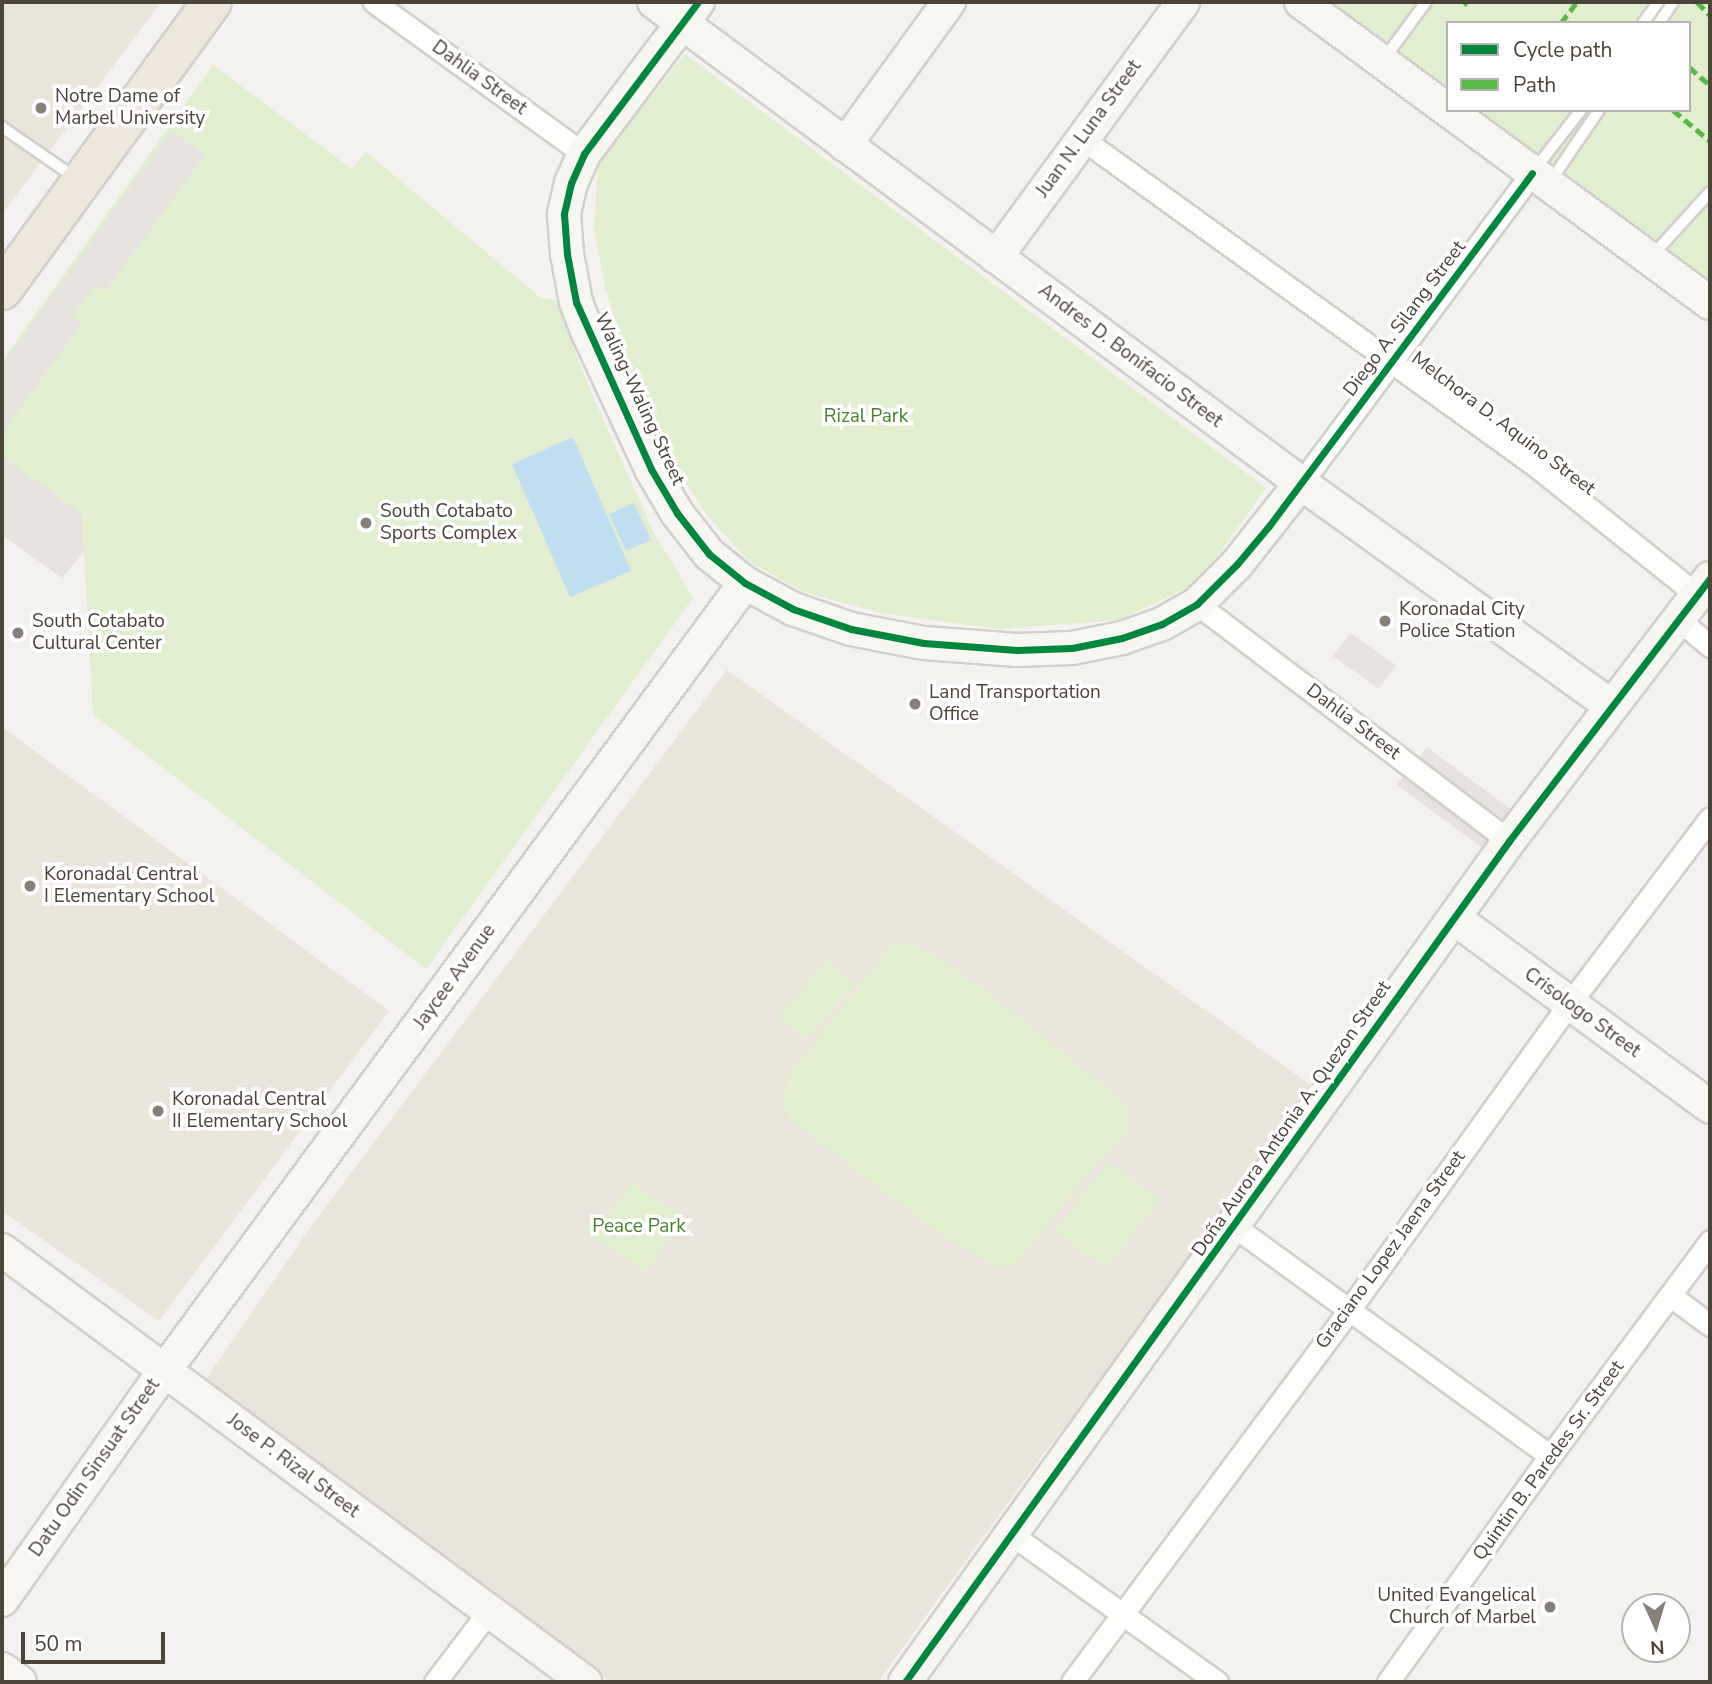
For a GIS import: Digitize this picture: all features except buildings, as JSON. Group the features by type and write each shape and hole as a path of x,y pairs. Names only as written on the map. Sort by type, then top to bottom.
{"highway":[{"path":"2,290 212,2"}],"street":[{"name":"Dahlia Street","path":"374,2 584,154"},
{"name":"Andres D. Bonifacio Street","path":"654,2 690,13 845,145 1301,483 1611,706"},
{"path":"845,145 949,2"},
{"name":"Juan N. Luna Street","path":"996,257 1183,2"},
{"path":"1301,2 1446,109"},
{"name":"Waling-Waling Street","path":"690,13 584,154 571,183 564,214 567,254 576,302 628,422 677,513 709,554 745,583 793,608 851,629 924,643 1017,650 1072,648 1122,638 1162,624 1197,604 1237,564 1301,483"},
{"path":"1450,112 1710,303"},
{"name":"Melchora D. Aquino Street","path":"1081,138 1536,466 1695,598 1710,646"},
{"name":"Diego A. Silang Street","path":"1301,483 1540,178"},
{"name":"Jaycee Avenue","path":"165,1370 745,583"},
{"name":"Doña Aurora Antonia A. Quezon Street","path":"905,1682 1235,1227 1509,841 1695,598"},
{"name":"Dahlia Street","path":"1197,604 1509,841"},
{"name":"Graciano Lopez Jaena Street","path":"1072,1682 1349,1310 1569,1004 1710,818"},
{"name":"Crisologo Street","path":"1454,918 1710,1107"},
{"path":"1235,1227 1550,1456"},
{"name":"Quintin B. Paredes Sr. Street","path":"1388,1682 1550,1456 1710,1241"},
{"name":"Jose P. Rizal Street","path":"2,1250 585,1682"},
{"path":"1671,1296 1710,1325"},
{"name":"Datu Odin Sinsuat Street","path":"2,1600 165,1370"},
{"path":"1011,1534 1217,1682"},
{"path":"435,1682 489,1611"},
{"path":"2,1669 20,1682"}],"lane":[{"path":"1382,62 1426,2"},
{"path":"1644,21 1658,2"},
{"path":"1659,21 1673,2"},
{"path":"1540,178 1580,112"},
{"path":"1540,178 1597,112"},
{"path":"2,127 80,181"},
{"path":"1650,258 1710,192"}],"shaded area":[{"name":"Notre Dame of Marbel University","path":"2,2 161,2 2,214"},
{"path":"171,131 205,155 105,292 95,285 72,316 82,324 2,433 2,364"},
{"path":"2,456 82,514 84,551 62,578 2,535"},
{"path":"1350,633 1396,665 1379,689 1333,656"},
{"path":"727,670 1315,1088 1184,1273 1048,1448 878,1682 611,1682 206,1379 312,1225"},
{"name":"Koronadal Central II Elementary School","path":"2,727 389,1011 159,1321 2,1211"},
{"path":"1427,747 1512,810 1503,822 1418,758"},
{"path":"1406,773 1493,838 1484,849 1397,785"}],"green space":[{"path":"1333,2 1648,2 1634,21 1446,21 1446,87"},
{"path":"1661,2 1710,2 1710,281 1547,163 1583,112 1691,112 1691,21 1647,21"},
{"name":"Rizal Park","path":"685,54 1266,488 1199,582 1119,620 998,629 881,613 804,592 750,562 706,514 669,455 631,369 605,287 594,231 598,163"},
{"name":"South Cotabato Sports Complex","path":"213,65 352,169 366,152 541,298 560,301 571,342 654,533 693,598 426,969 93,714 82,514 2,461 2,361"},
{"path":"1479,112 1572,112 1539,159"},
{"path":"902,942 919,946 990,994 1100,1082 1126,1108 1130,1121 1128,1130 1097,1162 1014,1266 999,1268 942,1235 790,1120 784,1109 787,1078 891,945"},
{"path":"829,960 855,985 806,1040 777,1017"},
{"path":"1108,1162 1161,1199 1106,1268 1054,1232"},
{"name":"Peace Park","path":"632,1182 686,1218 645,1272 583,1230 592,1215 603,1222"}],"water":[{"path":"573,437 631,571 570,597 512,464"},
{"path":"634,503 651,540 626,551 609,514"}],"marked path":[{"path":"1563,21 1577,2"},
{"path":"1697,2 1710,15"},
{"path":"1691,69 1710,85"},
{"path":"1675,112 1710,141"}],"cycle path":[{"path":"698,2 584,154 571,183 564,214 567,254 576,302 651,469 677,513 709,554 745,583 793,609 851,629 924,643 1017,650 1072,648 1122,638 1162,624 1197,604 1237,564 1269,526 1532,173"},
{"path":"905,1682 1509,841 1710,578"}],"place":[{"name":"Notre Dame of Marbel University","path":"41,108"},
{"name":"South Cotabato Sports Complex","path":"366,523"},
{"name":"Koronadal City Police Station","path":"1385,621"},
{"name":"South Cotabato Cultural Center","path":"18,633"},
{"name":"Land Transportation Office","path":"915,704"},
{"name":"Koronadal Central I Elementary School","path":"30,886"},
{"name":"Koronadal Central II Elementary School","path":"158,1111"},
{"name":"United Evangelical Church of Marbel","path":"1550,1607"}]}
